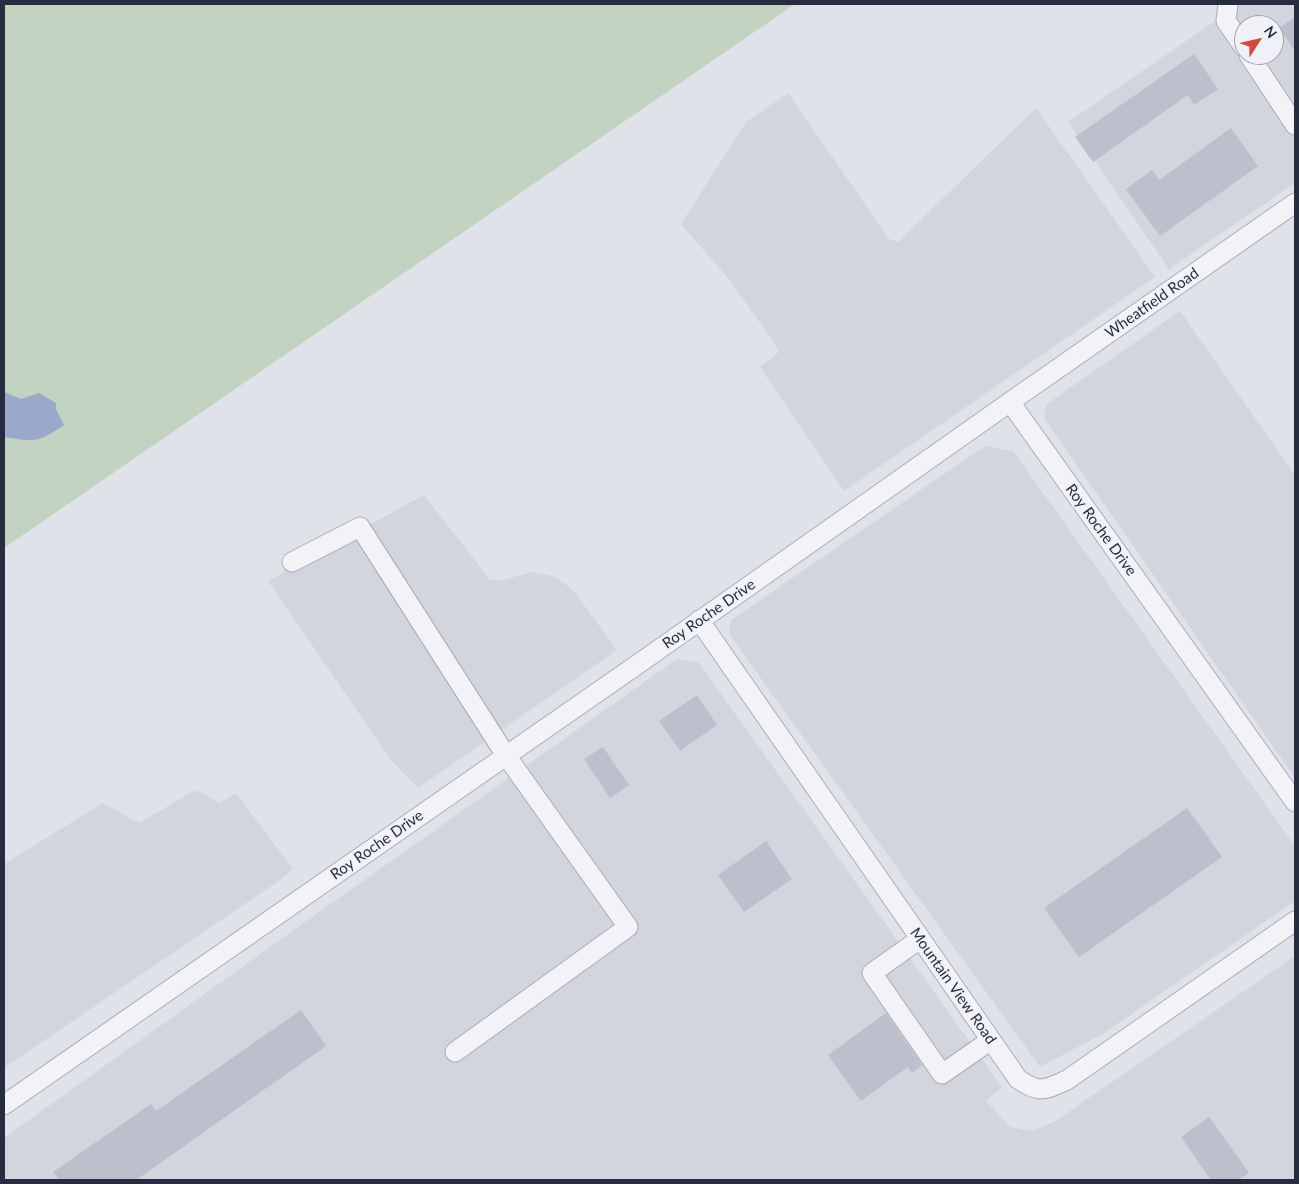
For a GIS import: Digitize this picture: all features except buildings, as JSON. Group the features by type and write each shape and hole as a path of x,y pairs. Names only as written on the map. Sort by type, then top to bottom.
{"street":[{"path":"1228,4 1226,20 1234,32"},
{"path":"1256,65 1295,125"},
{"name":"Wheatfield Road","path":"1010,402 1295,203"},
{"name":"Roy Roche Drive","path":"4,1105 1010,402 1295,802"},
{"path":"292,562 360,527 506,754 628,927 455,1052"},
{"name":"Mountain View Road","path":"699,620 1018,1079 1032,1089 1049,1088 1067,1080 1295,921"},
{"path":"920,939 872,973 942,1074 991,1040"}],"shaded area":[{"path":"1240,4 1295,4 1295,183 1169,269 1068,122"},
{"path":"788,93 889,239 898,242 1036,108 1155,277 844,491 760,367 779,352 771,338 727,277 681,224 746,122"},
{"path":"1180,311 1295,475 1295,778 1044,418 1047,404"},
{"path":"985,446 1013,451 1295,846 1295,901 1104,1033 1040,1067 729,634 731,620"},
{"path":"424,495 490,580 503,580 532,572 556,577 573,590 617,650 418,788 391,760 268,581"},
{"path":"677,659 698,662 1002,1087 986,1101 1011,1127 1032,1131 1054,1122 1295,956 1295,1180 4,1180 4,1138"},
{"path":"199,791 219,803 236,793 293,869 280,880 4,1068 4,864 103,803 139,823 192,792"}],"green space":[{"path":"4,4 795,4 4,548"}],"water":[{"path":"4,392 21,399 39,393 56,403 56,409 64,425 36,440 4,437"}]}
